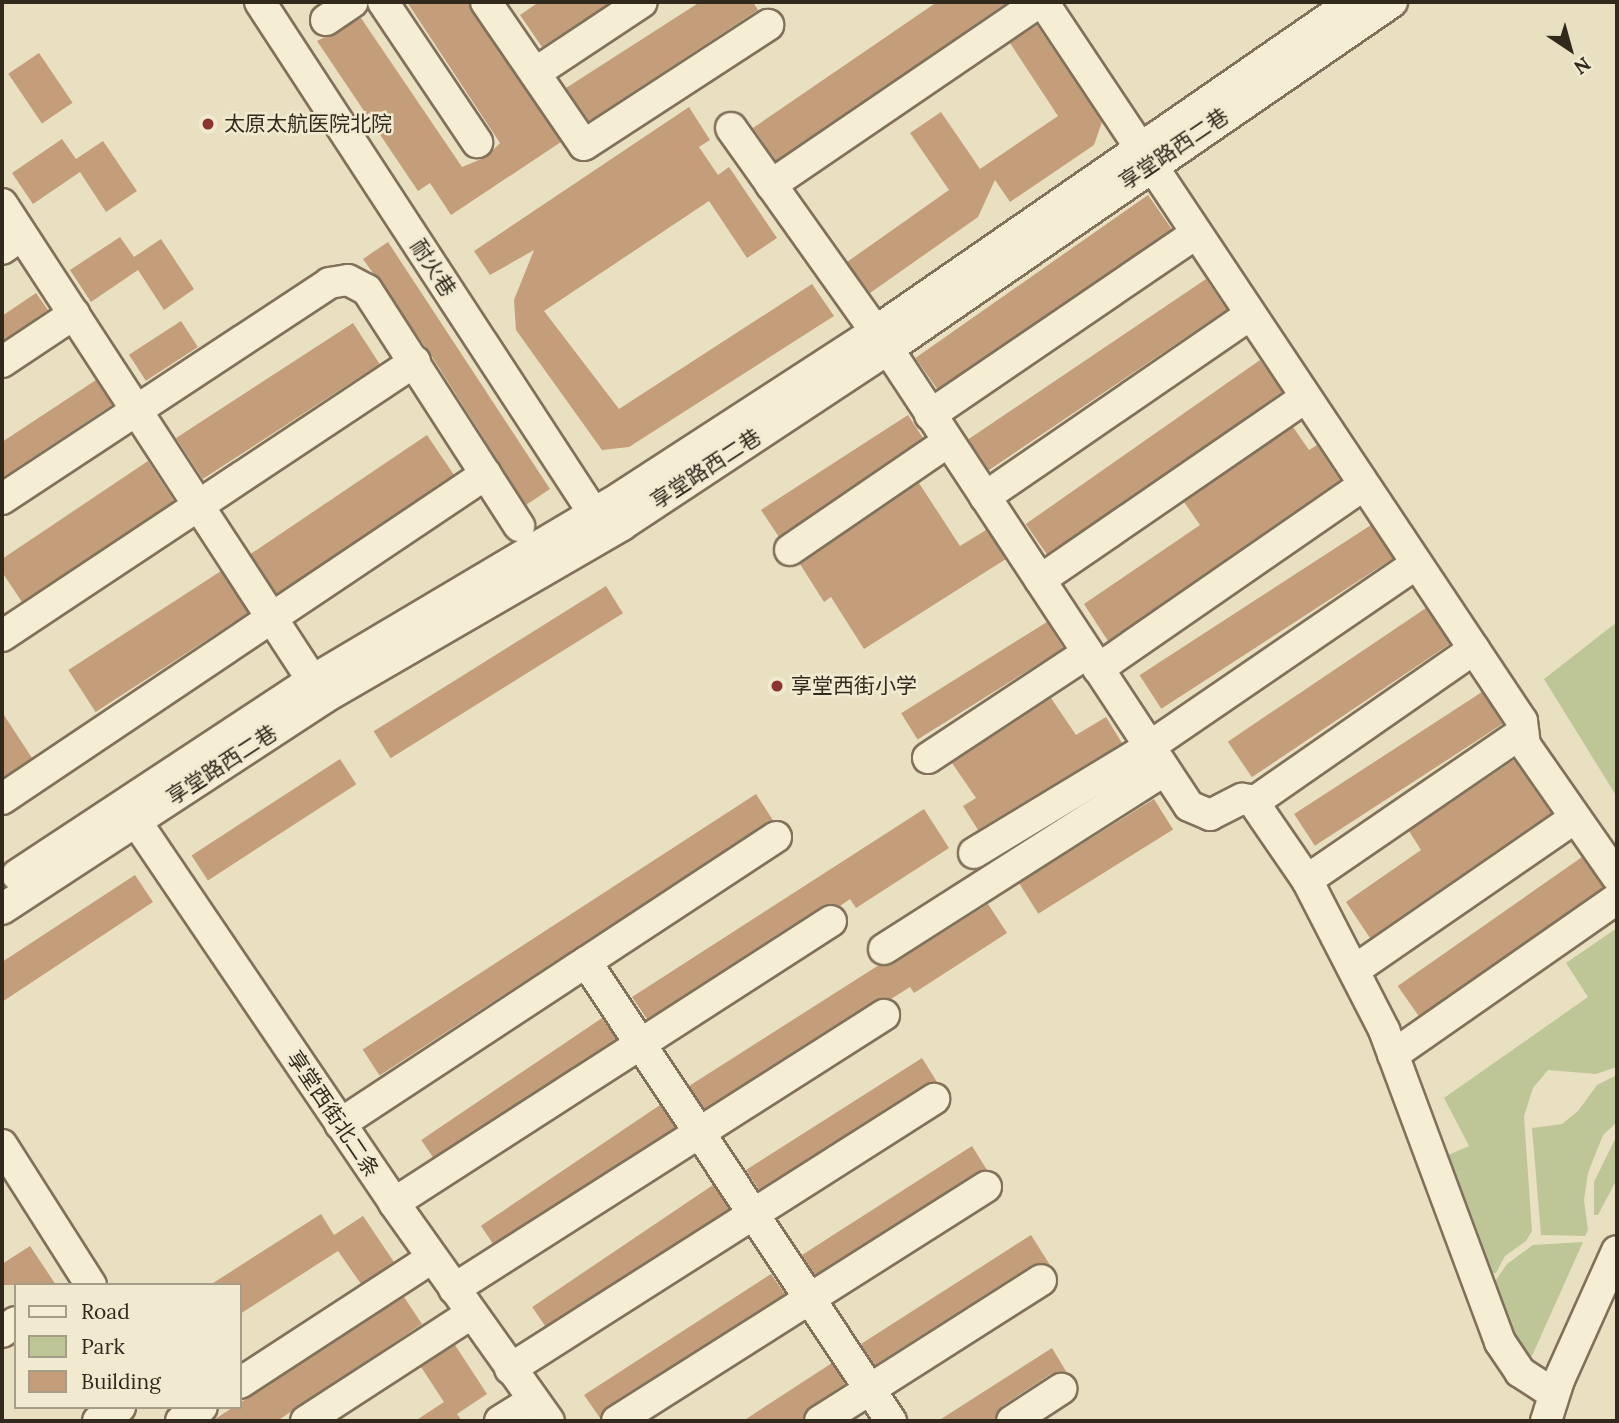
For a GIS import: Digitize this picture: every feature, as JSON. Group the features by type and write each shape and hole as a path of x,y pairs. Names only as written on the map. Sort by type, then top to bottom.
{"street":[{"name":"耐火巷","path":"260,2 608,519"},
{"name":"耐火巷","path":"278,2 608,519"},
{"path":"326,20 354,2"},
{"path":"383,2 477,142"},
{"path":"486,2 584,145 768,25"},
{"path":"535,73 642,2"},
{"path":"771,185 1041,2 1522,721 1525,745 1617,877"},
{"name":"享堂路西二巷","path":"2,886 130,812 318,689 608,519 882,340 1144,156 1352,2"},
{"name":"享堂路西二巷","path":"1144,156 1392,2"},
{"path":"731,128 882,340 1189,806 1202,814 1219,813 1245,798 1254,802 1307,880 1356,970 1393,1055 1500,1342 1520,1372 1550,1408 1617,1251"},
{"path":"2,204 12,242 74,314 318,689"},
{"path":"930,415 1195,234"},
{"path":"2,499 329,283 348,280 367,290 519,526"},
{"path":"2,362 74,314"},
{"path":"985,497 1250,315"},
{"path":"2,636 415,362"},
{"path":"1040,580 1305,397"},
{"path":"790,550 948,442"},
{"path":"2,799 486,474"},
{"path":"928,758 1092,661 1364,485"},
{"path":"884,949 1157,758 1416,564"},
{"path":"1254,802 1474,649"},
{"path":"1307,880 1523,732"},
{"path":"974,853 1157,758"},
{"name":"享堂路西二巷","path":"2,909 130,812"},
{"name":"享堂西街北二条","path":"130,812 394,1203 540,1411"},
{"path":"1356,970 1575,818"},
{"path":"340,1124 776,837"},
{"path":"1393,1055 1617,899"},
{"path":"394,1203 831,921"},
{"path":"586,962 891,1421"},
{"path":"454,1289 697,1131 884,1015"},
{"path":"510,1369 934,1099"},
{"path":"2,1146 83,1282"},
{"path":"617,1421 986,1187"},
{"path":"242,1382 432,1258"},
{"path":"820,1421 1041,1280"},
{"path":"306,1421 471,1314"},
{"path":"1012,1421 1061,1389"},
{"path":"98,1421 117,1409"},
{"path":"180,1421 199,1409"},
{"path":"500,1421 540,1411"}],"green space":[{"path":"1617,622 1617,797 1544,679"},
{"path":"1617,928 1617,1067 1596,1074 1548,1070 1533,1088 1524,1116 1532,1231 1526,1241 1505,1256 1496,1273 1489,1273 1448,1155 1469,1146 1444,1098 1588,997 1566,963"},
{"path":"1617,1075 1617,1122 1603,1135 1588,1173 1584,1200 1588,1230 1585,1236 1541,1235 1532,1128 1562,1124 1578,1111 1597,1085"},
{"path":"1617,1135 1617,1179 1598,1215 1594,1215 1594,1182"},
{"path":"1583,1242 1532,1356 1527,1356 1516,1343 1494,1283 1507,1264 1533,1245"}],"building":[{"path":"407,2 469,2 561,142 451,215 430,183 418,191 317,41 361,18 462,167 486,157 500,143"},
{"path":"539,2 611,2 542,47 520,15"},
{"path":"700,2 753,2 758,10 589,121 566,88"},
{"path":"937,2 1008,2 776,161 753,128"},
{"path":"1037,25 1102,122 1094,145 1010,202 995,180 978,217 870,293 847,262 949,190 910,133 941,112 980,169 1058,116 1010,43"},
{"path":"39,53 73,103 42,123 8,74"},
{"path":"689,107 710,140 699,147 718,175 729,167 777,238 747,258 709,201 544,311 619,409 812,284 834,316 629,447 602,450 516,330 514,300 534,250 490,275 474,251"},
{"path":"62,139 76,159 103,141 137,191 106,212 80,172 33,204 12,173"},
{"path":"1148,195 1172,229 939,392 915,358"},
{"path":"120,237 134,257 161,239 194,289 164,310 138,270 91,302 70,270"},
{"path":"388,242 550,489 526,505 429,352 363,259"},
{"path":"1206,279 1227,310 989,470 968,439"},
{"path":"36,293 48,310 2,341 2,316"},
{"path":"181,321 198,347 146,381 129,355"},
{"path":"353,323 380,364 203,479 176,438"},
{"path":"1260,360 1282,392 1048,556 1026,524"},
{"path":"96,380 112,405 2,478 2,442"},
{"path":"908,415 923,438 779,537 761,510"},
{"path":"1293,427 1309,450 1317,445 1340,480 1108,641 1084,604 1200,525 1184,502"},
{"path":"427,435 454,475 277,594 250,554"},
{"path":"148,461 174,501 22,602 2,572 2,559"},
{"path":"919,483 960,546 986,530 1006,559 864,649 831,597 824,602 800,564"},
{"path":"1371,525 1393,559 1161,709 1140,675"},
{"path":"221,571 248,613 96,712 68,670"},
{"path":"606,586 623,613 391,758 374,731"},
{"path":"1426,608 1450,644 1252,777 1228,742"},
{"path":"1047,622 1063,648 918,739 901,713"},
{"path":"1482,692 1503,724 1315,846 1294,814"},
{"path":"1051,698 1076,735 1106,717 1122,743 978,830 963,806 976,798 952,763"},
{"path":"2,712 32,758 2,778"},
{"path":"340,759 356,784 208,881 192,855"},
{"path":"1514,760 1551,813 1370,938 1346,902 1421,850 1409,831"},
{"path":"756,794 773,820 380,1075 363,1049"},
{"path":"1154,799 1173,830 1038,914 1019,883"},
{"path":"924,809 949,848 856,908 850,899 840,906 822,906 647,1019 632,997"},
{"path":"1582,857 1603,887 1419,1016 1398,986"},
{"path":"135,875 153,902 2,1002 2,962"},
{"path":"988,904 1007,933 914,993 910,987 891,999 875,1000 704,1109 689,1086 879,965 893,964"},
{"path":"602,1018 616,1039 435,1161 421,1140"},
{"path":"922,1058 937,1082 925,1084 759,1190 746,1170"},
{"path":"660,1105 675,1127 496,1248 481,1226"},
{"path":"972,1146 987,1170 977,1172 815,1275 802,1255"},
{"path":"713,1185 729,1209 548,1331 532,1307"},
{"path":"321,1214 334,1235 363,1216 394,1262 361,1284 338,1251 242,1313 242,1283 213,1283"},
{"path":"1031,1235 1050,1265 1032,1265 875,1365 861,1344"},
{"path":"30,1246 55,1283 2,1285 2,1264"},
{"path":"771,1274 785,1294 608,1406 600,1418 584,1395"},
{"path":"404,1297 422,1324 277,1421 212,1421 231,1409 242,1409 242,1402"},
{"path":"455,1345 487,1394 457,1414 462,1421 415,1421 444,1402 421,1367"},
{"path":"1052,1348 1067,1373 1051,1374 1002,1406 994,1421 938,1421"},
{"path":"832,1363 845,1384 810,1407 803,1421 743,1421"}],"place":[{"name":"太原太航医院北院","path":"208,124"},
{"name":"享堂西街小学","path":"777,686"}]}
